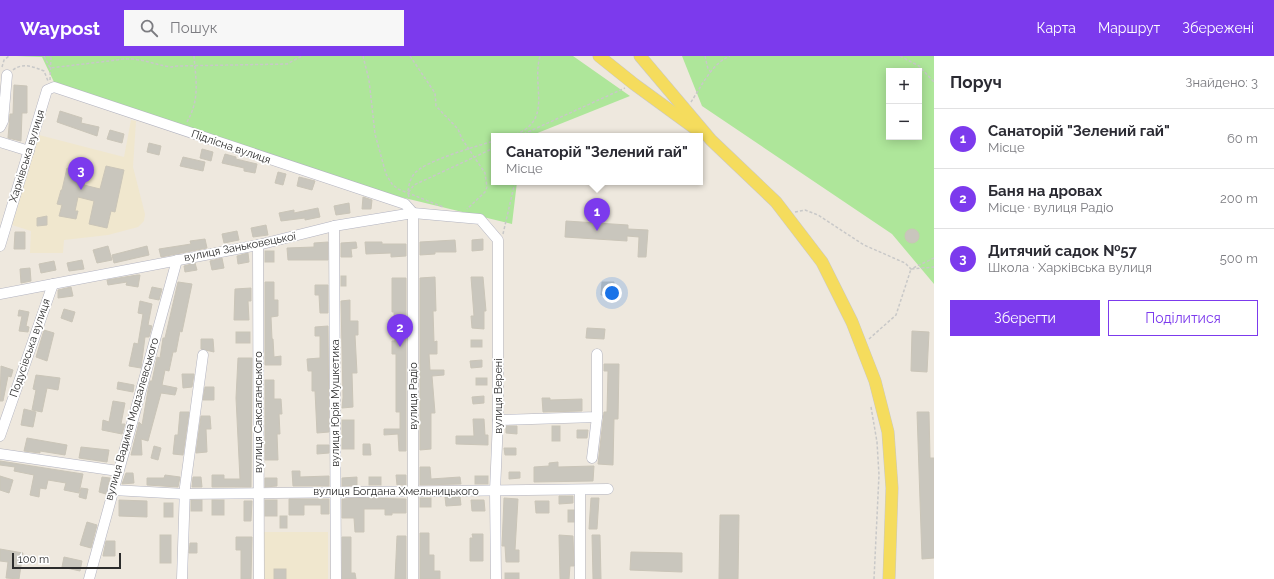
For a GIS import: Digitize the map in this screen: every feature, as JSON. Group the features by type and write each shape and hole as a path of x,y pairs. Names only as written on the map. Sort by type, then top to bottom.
{"main road":[{"path":"599,56 634,84 701,133"},
{"path":"640,56 711,140 776,202 822,262 852,322 875,381 888,432 892,488 889,579"},
{"path":"703,134 711,140"}],"street":[{"path":"0,127 3,121 7,75"},
{"name":"Підлісна вулиця","path":"48,86 405,204 413,213"},
{"name":"Харківська вулиця","path":"0,246 3,225 29,151 48,86"},
{"path":"0,142 29,151"},
{"name":"вулиця Заньковецької","path":"0,294 258,245 334,226 413,213 455,218 480,219 498,240"},
{"name":"вулиця Радіо","path":"413,213 413,579"},
{"name":"вулиця Юрія Мушкетика","path":"334,226 336,579"},
{"name":"вулиця Верені","path":"496,579 495,491 498,420 498,240"},
{"name":"вулиця Саксаганського","path":"258,245 259,579"},
{"name":"вулиця Вадима Модзалевського","path":"89,579 177,260"},
{"name":"Подусівська вулиця","path":"0,436 53,284"},
{"path":"592,458 597,417 596,354"},
{"path":"182,579 185,494 203,355"},
{"path":"498,420 597,417"},
{"path":"0,454 118,471"},
{"name":"вулиця Богдана Хмельницького","path":"113,490 185,494 335,491 608,489"},
{"path":"580,490 580,579"}],"path":[{"path":"9,56 4,60 2,69 7,75 16,67 28,65 44,71 48,86"},
{"path":"44,56 50,68"},
{"path":"48,86 51,56"},
{"path":"50,68 112,61 127,56 134,56 171,67 287,64 302,56"},
{"path":"181,130 194,110 197,79 194,56"},
{"path":"363,56 369,80 375,134 386,174 392,184 398,189 446,208"},
{"path":"410,56 435,93 436,106 440,112 455,125 468,149 485,173 487,186 485,192 455,218"},
{"path":"520,133 530,127 539,104 537,76 540,56"},
{"path":"705,56 708,68 711,72"},
{"path":"686,110 711,72 725,58 730,56"},
{"path":"900,56 919,66 934,82"},
{"path":"526,133 634,84"},
{"path":"413,213 408,193 409,182 415,173 431,163 491,142"},
{"path":"408,193 414,185 491,150"},
{"path":"498,240 504,232 514,185"},
{"path":"787,217 798,210 805,210 818,215 864,245 905,263 911,269 934,267"},
{"path":"862,346 896,315 911,269 934,258"},
{"path":"871,406 877,442 879,475 874,579"}],"shaded area":[{"path":"131,120 136,121 133,167 145,214 144,221 138,227 108,235 64,240 63,253 30,253 31,231 12,225 39,135 124,157"},
{"path":"263,532 328,532 328,579 263,579"}],"green space":[{"path":"16,56 573,56 630,96 538,133 491,133 491,185 517,185 512,224 388,194 54,82 42,57"},
{"path":"682,56 934,56 934,284 892,234 702,106"}],"building":[{"path":"14,85 27,86 27,113 22,113 21,141 8,138 10,114 13,114"},
{"path":"60,111 82,118 81,123 99,127 97,136 57,122"},
{"path":"110,130 124,134 122,143 107,139"},
{"path":"149,143 161,146 159,155 147,152"},
{"path":"202,149 213,152 211,161 200,158"},
{"path":"225,154 236,157 236,159 257,164 255,173 244,171 244,168 222,163"},
{"path":"183,157 205,162 203,171 180,166"},
{"path":"75,159 91,163 90,169 87,168 84,185 100,189 106,166 124,170 115,212 111,211 107,228 89,224 94,201 78,197 75,211 78,211 76,219 59,216 62,205 57,204 67,168 73,169"},
{"path":"278,172 286,174 283,185 275,183"},
{"path":"299,177 315,181 312,190 297,186"},
{"path":"363,197 372,200 371,209 362,209"},
{"path":"349,203 350,213 336,215 334,206"},
{"path":"318,208 320,217 305,220 305,218 281,221 279,213 294,210 294,213"},
{"path":"47,216 47,225 37,226 37,218"},
{"path":"566,221 628,225 628,229 648,230 646,257 638,257 639,237 627,236 627,241 565,237"},
{"path":"266,225 268,235 253,237 251,228"},
{"path":"912,229 917,231 919,236 917,241 912,243 907,241 905,236 907,231"},
{"path":"237,231 239,240 224,243 222,234"},
{"path":"15,232 25,232 25,249 14,249"},
{"path":"205,239 207,248 161,257 159,249 191,244 190,241"},
{"path":"483,239 483,250 472,251 472,240"},
{"path":"455,240 456,252 435,252 435,254 420,255 420,242"},
{"path":"328,242 328,260 288,260 287,248 314,247 314,243"},
{"path":"356,242 357,248 351,249 352,257 341,257 341,243"},
{"path":"365,242 406,244 406,256 391,257 391,253 366,254"},
{"path":"108,246 112,260 97,263 93,250"},
{"path":"147,246 149,255 114,263 112,255"},
{"path":"265,251 274,251 274,262 265,262"},
{"path":"248,253 249,262 238,264 237,256"},
{"path":"222,258 224,268 212,270 210,261"},
{"path":"82,260 84,269 69,271 67,263"},
{"path":"54,261 56,270 41,273 39,264"},
{"path":"195,263 197,270 185,272 184,266"},
{"path":"30,268 31,281 21,283 20,269"},
{"path":"140,275 138,287 126,285 127,282 108,285 107,280"},
{"path":"341,276 346,276 346,286 341,286"},
{"path":"435,277 436,311 433,311 434,342 437,341 437,354 429,354 430,370 444,370 444,375 432,376 435,413 431,413 431,449 420,450 420,278"},
{"path":"471,277 483,277 486,311 484,311 484,329 472,328 471,316 474,316"},
{"path":"392,278 406,278 406,451 399,451 398,434 384,435 384,429 400,429 400,412 396,412 396,354 392,354 392,341 395,341 394,312 392,312"},
{"path":"178,282 192,284 182,332 180,331 176,352 173,352 169,371 165,370 162,385 177,388 175,395 161,393 148,441 141,439 142,455 131,455 139,422 142,425 150,381 152,381 157,357 160,358 163,338 165,338"},
{"path":"265,282 274,282 274,300 278,300 278,316 271,317 272,339 274,357 281,356 281,365 265,365"},
{"path":"602,282 614,282 613,296 601,295"},
{"path":"315,285 328,285 328,313 320,313 319,295 315,295"},
{"path":"71,287 73,296 58,298 58,290"},
{"path":"152,287 162,289 159,300 149,298"},
{"path":"251,288 251,301 248,301 249,320 234,320 235,289"},
{"path":"350,300 350,321 358,321 358,335 355,335 357,373 352,373 353,407 342,408 341,301"},
{"path":"140,301 152,304 148,325 152,326 149,337 145,337 141,368 129,366 134,343 138,344 143,314 138,313"},
{"path":"64,309 75,312 72,322 61,318"},
{"path":"19,310 29,312 26,326 29,327 28,332 19,331 22,316 18,316"},
{"path":"328,326 329,432 317,433 315,391 312,391 312,371 308,371 307,359 320,358 320,336 315,336 315,327"},
{"path":"587,328 605,329 604,339 586,338"},
{"path":"44,330 54,333 47,361 36,357"},
{"path":"912,331 929,332 927,372 911,371"},
{"path":"236,332 250,332 250,343 236,343"},
{"path":"201,339 213,339 214,352 201,349"},
{"path":"471,340 482,340 482,347 471,347"},
{"path":"238,358 252,358 251,487 212,487 212,475 224,475 224,479 240,479 236,398"},
{"path":"482,360 482,367 471,368 470,361"},
{"path":"604,364 619,364 618,419 614,419 613,465 598,464 604,412 607,412 608,371 604,371"},
{"path":"1,366 13,370 11,377 8,376 3,401 0,401"},
{"path":"182,374 194,374 192,387 183,388"},
{"path":"36,375 60,378 58,390 47,388 42,412 32,410 36,390 33,389"},
{"path":"476,378 487,378 487,385 476,385"},
{"path":"265,380 274,380 274,399 281,399 282,414 279,414 280,434 277,434 278,460 265,460"},
{"path":"118,382 134,385 133,392 117,389"},
{"path":"205,387 214,387 214,400 203,400"},
{"path":"484,396 484,403 473,404 472,397"},
{"path":"542,398 550,398 550,400 582,399 582,411 543,412"},
{"path":"113,401 125,403 121,424 125,424 122,434 102,430 103,420 109,422"},
{"path":"24,409 36,412 33,427 21,425"},
{"path":"180,412 189,412 183,455 173,454 175,435 178,435"},
{"path":"917,412 929,412 930,458 934,458 934,558 922,559"},
{"path":"201,416 210,416 211,429 206,429 207,452 196,453"},
{"path":"473,419 484,419 485,435 488,435 488,445 456,444 456,436 474,436"},
{"path":"342,420 354,420 354,449 342,449"},
{"path":"506,426 517,426 517,434 506,433"},
{"path":"552,426 560,426 560,441 552,441"},
{"path":"577,430 588,430 587,438 577,438"},
{"path":"27,438 67,445 65,455 40,451 40,453 24,451"},
{"path":"363,444 370,444 371,455 363,455"},
{"path":"317,445 329,445 329,453 317,454"},
{"path":"154,446 161,448 158,460 151,458"},
{"path":"81,447 109,450 107,462 79,458"},
{"path":"504,448 516,448 516,455 505,455"},
{"path":"0,461 83,474 79,493 64,490 66,483 48,480 46,489 40,488 39,497 30,495 34,475 14,471 15,467 0,465"},
{"path":"558,462 558,467 594,466 593,481 534,482 534,467 549,466 549,463"},
{"path":"420,467 430,467 431,479 460,477 461,484 420,485"},
{"path":"292,471 300,471 300,477 329,476 329,486 293,486"},
{"path":"509,472 520,472 520,478 509,479"},
{"path":"126,473 133,473 134,483 122,484"},
{"path":"165,475 180,477 178,487 147,485 147,478 164,478"},
{"path":"396,475 406,475 406,485 397,485"},
{"path":"0,476 13,480 9,493 0,490"},
{"path":"475,476 488,476 488,484 475,484"},
{"path":"102,477 110,478 106,494 99,492"},
{"path":"193,477 201,477 202,487 192,487"},
{"path":"357,477 357,485 342,486 342,478"},
{"path":"369,477 381,477 381,485 369,485"},
{"path":"265,478 277,478 277,486 265,487"},
{"path":"81,488 88,489 86,499 79,497"},
{"path":"559,496 573,496 573,503 559,504"},
{"path":"445,497 460,497 461,505 446,506"},
{"path":"420,498 431,498 431,507 420,507"},
{"path":"504,498 518,499 515,550 519,550 519,562 506,562 505,546 502,546"},
{"path":"591,498 599,498 597,529 589,529"},
{"path":"289,499 329,499 329,514 321,514 321,505 304,505 304,515 289,515"},
{"path":"342,499 406,499 406,513 392,513 392,515 385,515 385,509 364,509 364,532 355,532 354,518 342,518"},
{"path":"119,500 147,501 147,517 119,516"},
{"path":"191,500 202,500 202,511 191,511"},
{"path":"212,500 224,500 224,515 212,515"},
{"path":"265,500 277,500 277,516 265,516"},
{"path":"471,500 484,500 485,511 472,511"},
{"path":"244,501 252,501 251,521 244,521"},
{"path":"535,501 549,501 549,513 536,513"},
{"path":"164,503 173,503 173,517 164,517"},
{"path":"568,510 574,510 574,522 568,522"},
{"path":"720,515 739,515 738,579 719,579"},
{"path":"280,516 287,516 287,528 280,528"},
{"path":"87,522 97,525 91,548 80,545"},
{"path":"420,533 429,533 429,555 434,555 434,571 440,571 440,579 420,579"},
{"path":"472,534 483,534 483,561 470,561 470,538 473,538"},
{"path":"160,535 171,535 171,563 160,563"},
{"path":"559,535 573,536 574,566 570,566 569,579 560,579"},
{"path":"592,535 600,535 601,579 593,579"},
{"path":"397,536 406,536 406,579 395,579"},
{"path":"236,537 252,537 251,579 241,579 241,550 236,550"},
{"path":"342,537 351,537 351,573 355,573 356,579 342,579"},
{"path":"106,541 115,541 115,556 103,556"},
{"path":"190,543 197,543 197,553 189,553"},
{"path":"0,549 23,553 19,579 6,578 8,562 0,561"},
{"path":"631,552 682,553 682,572 630,570"},
{"path":"64,557 82,561 80,571 62,567"},
{"path":"274,569 286,569 286,579 274,579"},
{"path":"505,573 519,573 519,579 505,579"}],"place":[{"name":"Дитячий садок №57","path":"81,190"},
{"name":"Санаторій \"Зелений гай\"","path":"597,231"},
{"name":"Баня на дровах","path":"400,347"}]}
